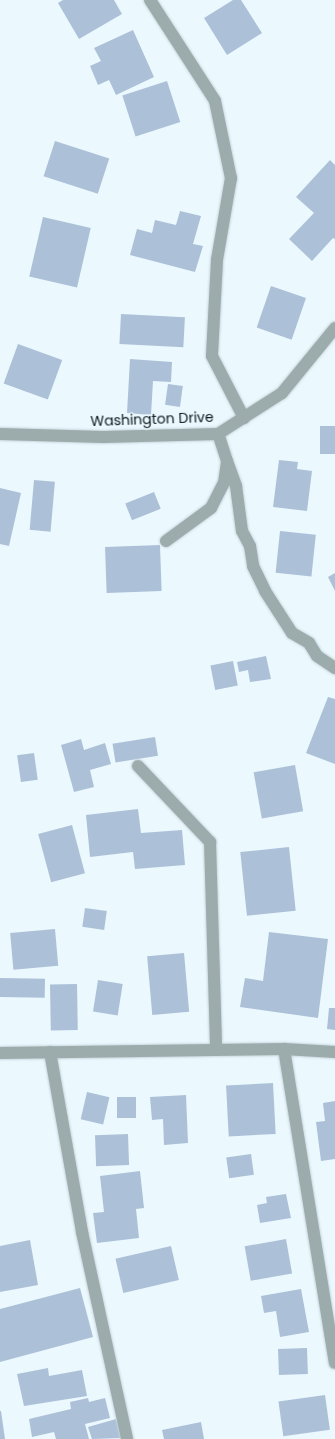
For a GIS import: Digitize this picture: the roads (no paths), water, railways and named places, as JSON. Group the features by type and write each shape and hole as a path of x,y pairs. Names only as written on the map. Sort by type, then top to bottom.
{"street":[{"path":"150,0 215,101 231,178 217,260 212,356 244,418"},
{"name":"Washington Drive","path":"0,434 103,437 218,434 282,393 335,328"},
{"path":"218,434 236,486 242,531 250,546 253,566 265,591 292,633 309,643 317,656 335,668"},
{"path":"166,541 211,508 224,483 227,461"},
{"path":"138,766 210,842 216,1050"},
{"path":"284,1049 335,1363"},
{"path":"0,1053 284,1049 335,1052"},
{"path":"50,1052 82,1232 127,1439"}]}
